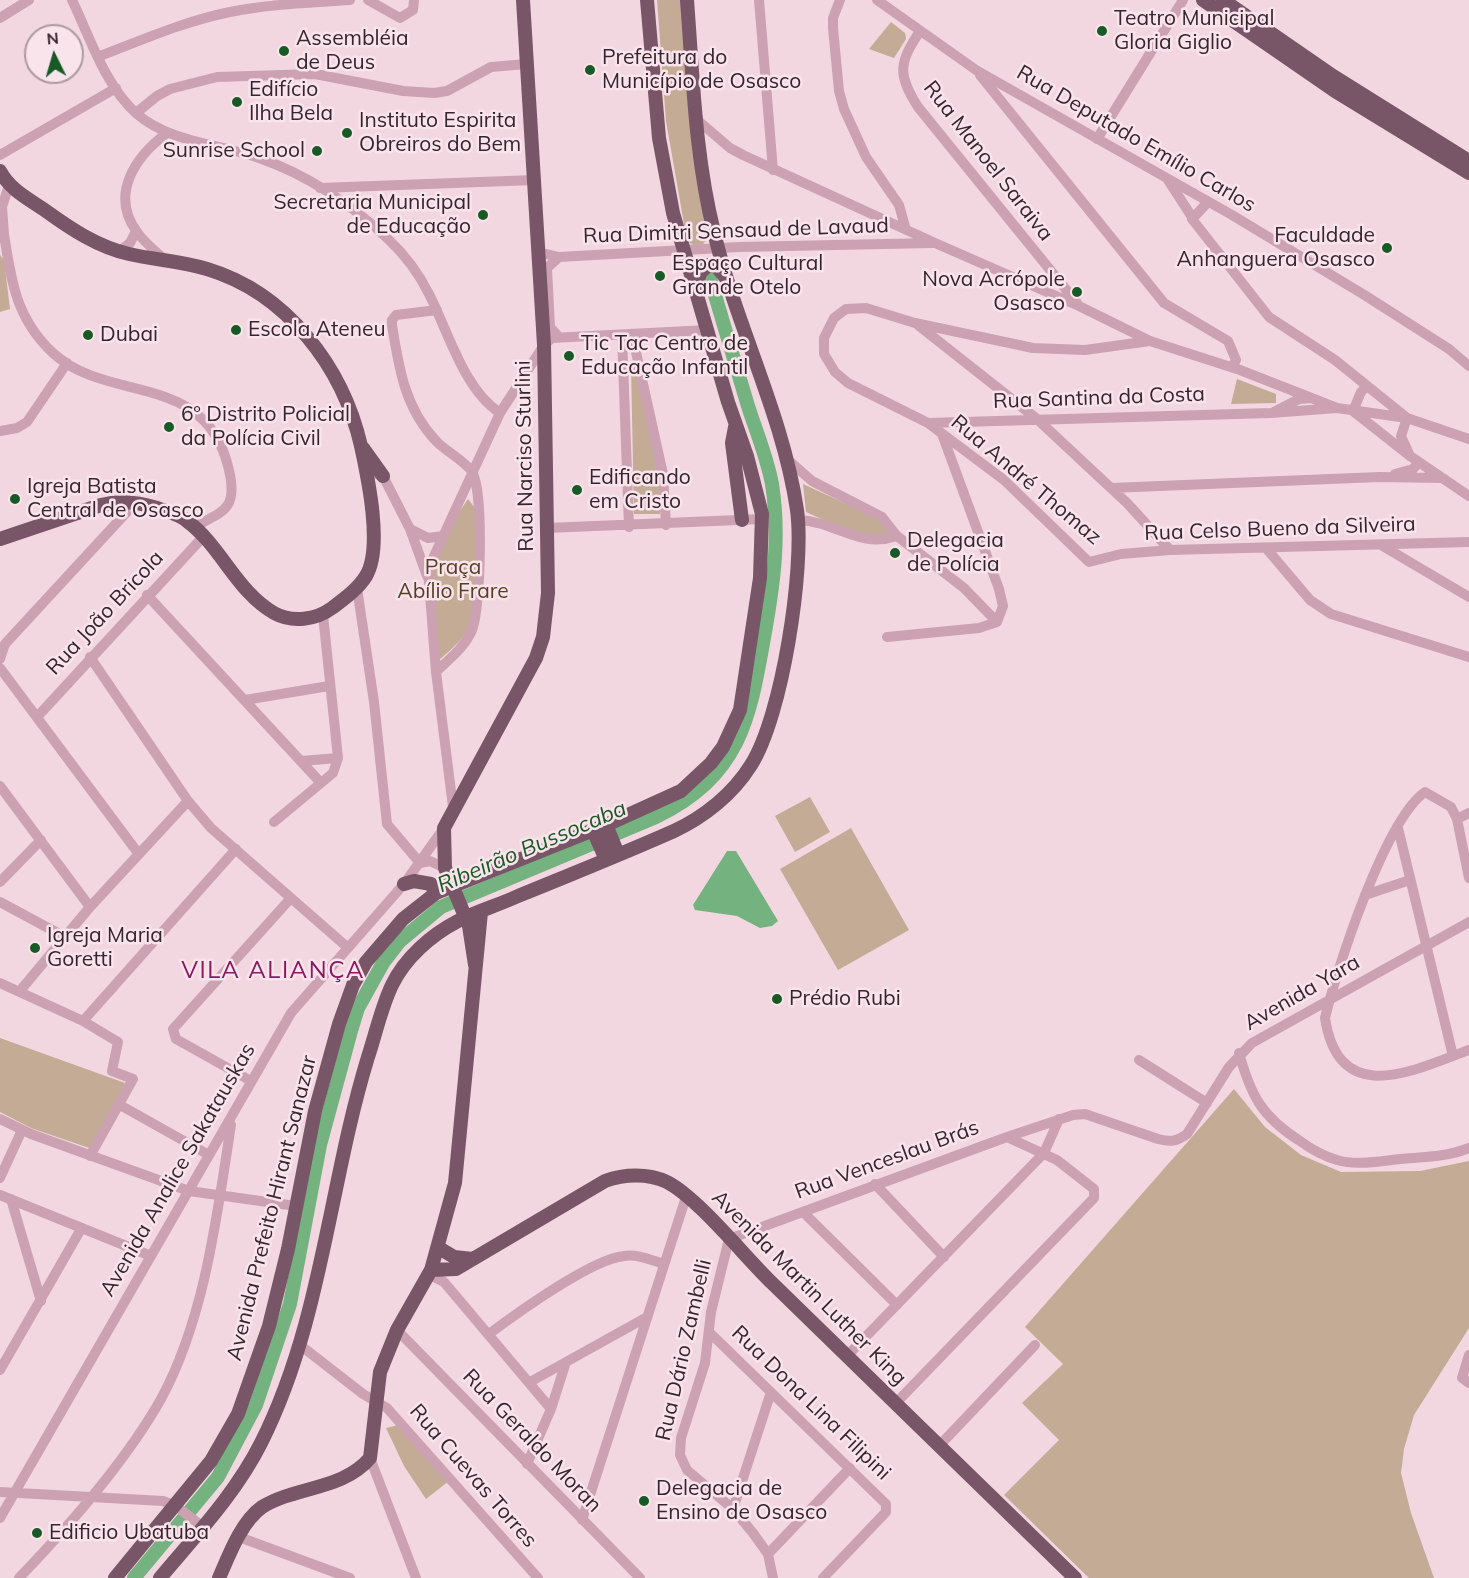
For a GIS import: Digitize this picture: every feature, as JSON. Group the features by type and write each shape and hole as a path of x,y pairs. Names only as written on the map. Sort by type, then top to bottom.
{"main road":[{"name":"Rua Narciso Sturlini","path":"475,965 466,917 445,868 444,828 453,807 536,658 543,637 548,593 544,345 523,0"},
{"path":"647,0 659,138 682,250 696,287 735,425 732,443 742,520"},
{"path":"160,1578 199,1523 235,1487 261,1444 300,1345 318,1277 349,1123 388,994 412,956 441,932 466,917 701,816 735,786 750,767 761,747 772,717 785,657 796,579 798,519 785,456 718,249 702,180 695,118 687,0"},
{"path":"1203,0 1335,91 1469,173"},
{"path":"1224,0 1333,76 1469,160"},
{"path":"0,171 9,185 81,234 120,251 208,269 249,287 294,322 330,368 347,403 361,445 373,528 373,556 366,576 357,588 323,615 295,619 277,614 261,604 198,532 180,517 136,502 114,502 101,505 0,540"},
{"path":"696,287 700,273 708,265 716,266 728,279"},
{"name":"Avenida Prefeito Hirant Sanazar","path":"115,1578 178,1507 218,1452 238,1414 269,1326 315,1111 353,985 379,945 403,919 435,893 453,888 600,829 681,790 711,763 734,728 745,687 753,631 760,578 762,519 747,456 735,425"},
{"path":"361,445 383,476"},
{"path":"600,829 611,854"},
{"path":"404,884 423,881 431,884 435,893"},
{"path":"219,1578 239,1537 261,1508 348,1475 370,1458 380,1372 397,1330 430,1272 439,1248 460,1153 481,912"},
{"name":"Avenida Martin Luther King","path":"430,1272 456,1269 595,1186 616,1178 658,1178 686,1197 1075,1578"},
{"path":"439,1248 454,1257 473,1259"}],"street":[{"path":"0,18 29,0"},
{"path":"72,0 116,88 136,113 167,133 262,159 320,188 351,208 389,240 415,270 477,393 500,413"},
{"path":"100,56 178,26 255,4 350,0"},
{"path":"368,0 400,18 413,10 414,0"},
{"path":"759,0 773,170"},
{"path":"840,0 833,18 833,28 839,91 844,109 866,157 899,205 906,230"},
{"name":"Rua Deputado Emílio Carlos","path":"878,0 976,70 1167,178 1376,302 1449,349 1469,366"},
{"path":"1097,139 1183,0"},
{"name":"Rua Manoel Saraiva","path":"920,31 907,51 901,70 906,88 918,107 1079,306"},
{"path":"136,113 170,89 217,77 315,74 403,91 434,93 447,91 491,67 527,64"},
{"path":"976,70 1164,303 1228,341 1236,360 1232,367"},
{"path":"0,155 116,88"},
{"path":"1002,104 1012,90"},
{"path":"695,118 730,148 773,170 1079,306 1150,341 1232,367 1337,408 1407,418 1469,439"},
{"path":"163,258 136,231 127,197 131,171 146,151 167,133"},
{"path":"1167,178 1192,217 1269,317 1335,360 1407,418"},
{"path":"320,188 534,180"},
{"name":"Rua João Bricola","path":"9,185 2,207 2,236 18,304 53,353 88,373 184,405 200,417 214,434 228,463 232,483 232,498 228,506 198,532 147,595 38,716"},
{"path":"1192,217 1208,202"},
{"path":"888,246 906,230"},
{"path":"120,251 130,243 136,231"},
{"name":"Rua Dimitri Sensaud de Lavaud","path":"538,252 559,257 682,250 935,243"},
{"path":"558,336 550,327 547,268 550,262 559,257"},
{"name":"Rua André Thomaz","path":"1094,561 1083,559 1004,480 928,423 848,383 835,372 824,354 824,338 830,322 846,309 866,308 915,323 1018,346 1084,350 1150,341"},
{"path":"436,310 393,317 392,326 399,373 408,399 436,441 472,471 479,516 476,619 464,642 436,672"},
{"path":"915,323 1037,419 1111,488 1170,550"},
{"name":"Rua André Thomaz","path":"1084,350 1107,344 1116,338 1116,326"},
{"path":"427,576 472,471 500,413 544,345 558,336 707,330"},
{"path":"627,334 638,361 663,474 666,525"},
{"path":"627,334 624,363 629,527"},
{"path":"624,363 638,361"},
{"path":"0,431 17,428 27,422 67,363"},
{"path":"1281,386 1285,406"},
{"path":"1353,411 1361,392 1367,386"},
{"name":"Rua Santina da Costa","path":"1271,413 1299,399 1315,399"},
{"name":"Rua Santina da Costa","path":"928,423 1271,413 1337,408"},
{"path":"1353,411 1384,437 1469,496"},
{"path":"1407,418 1401,436 1415,459"},
{"path":"942,434 999,589 1003,606 998,622"},
{"path":"1384,437 1401,436"},
{"path":"785,456 812,481 877,513 897,536 964,588 998,622"},
{"path":"1380,477 1408,471 1415,459"},
{"path":"366,477 383,476 410,528 427,576 453,807"},
{"path":"1111,488 1380,477 1443,478"},
{"path":"0,659 5,644 136,502"},
{"path":"547,528 629,527 762,519"},
{"path":"798,519 820,523 870,541 897,536"},
{"path":"410,528 428,538 443,536"},
{"name":"Rua Celso Bueno da Silveira","path":"1094,561 1122,554 1170,550 1469,542"},
{"path":"1381,545 1469,597"},
{"path":"1266,548 1310,600 1331,614 1469,657"},
{"path":"357,588 374,702 387,824 420,863 430,861 445,868"},
{"path":"147,595 321,783"},
{"path":"274,822 333,773 338,759 323,615"},
{"path":"886,637 979,628 998,622"},
{"path":"90,657 188,801 211,828 347,947"},
{"path":"0,668 38,716 138,854"},
{"path":"245,700 329,686"},
{"path":"301,761 338,759"},
{"path":"0,786 90,907"},
{"path":"1469,878 1458,819 1451,807 1425,792 1398,828 1380,858 1365,895 1325,1017 1327,1031 1336,1051 1359,1072 1374,1076 1395,1076 1469,1050"},
{"path":"19,992 90,907 188,801"},
{"path":"1458,819 1469,813"},
{"name":"Avenida Analice Sakatauskas","path":"0,1518 291,1013 404,884 444,828"},
{"path":"1398,828 1453,1056"},
{"path":"0,882 41,840"},
{"path":"83,1021 236,849"},
{"path":"1365,895 1410,880"},
{"path":"251,1081 176,1039 173,1029 291,898"},
{"path":"0,902 65,937"},
{"name":"Avenida Yara","path":"1187,1134 1239,1053 1264,1035 1469,921"},
{"path":"0,983 83,1021 118,1042 112,1071 134,1079 90,1156"},
{"path":"1239,1053 1251,1092 1263,1111 1280,1128 1317,1152 1338,1161 1359,1162 1447,1155 1469,1148"},
{"path":"1139,1060 1207,1103"},
{"path":"120,1105 209,1155"},
{"name":"Rua Venceslau Brás","path":"729,1239 1059,1119 1084,1114 1170,1142 1187,1134"},
{"path":"19,1578 90,1497 130,1446 170,1380 200,1294 220,1196 232,1115"},
{"path":"0,1119 22,1130 90,1156 189,1191 296,1206"},
{"path":"847,1356 1044,1153 1059,1119"},
{"path":"0,1178 22,1130"},
{"path":"896,1403 1094,1198 1094,1189 1044,1153 1007,1137"},
{"path":"875,1184 944,1257"},
{"path":"0,1195 151,1256"},
{"path":"582,1520 686,1197"},
{"path":"11,1199 41,1301"},
{"path":"803,1212 897,1305"},
{"path":"0,1370 81,1229"},
{"name":"Rua Dário Zambelli","path":"729,1239 711,1312 705,1363 681,1438 680,1455 687,1470 733,1509 768,1554 773,1578"},
{"path":"489,1334 548,1293 610,1259 631,1255 664,1264"},
{"path":"430,1272 444,1282 551,1409"},
{"path":"530,1382 647,1317"},
{"name":"Rua Geraldo Moran","path":"397,1330 640,1578"},
{"name":"Rua Dona Lina Filipini","path":"709,1332 885,1502 886,1512 823,1578"},
{"name":"Rua Cuevas Torres","path":"300,1345 387,1408 538,1578"},
{"path":"939,1446 1035,1345"},
{"path":"1465,1381 1469,1355"},
{"path":"527,1464 551,1409 566,1362"},
{"path":"733,1509 771,1392"},
{"path":"370,1458 416,1578"},
{"path":"768,1554 850,1468"},
{"path":"0,1492 156,1500 178,1507 199,1523"},
{"path":"239,1537 350,1578"}],"green space":[{"path":"657,0 681,0 693,150 709,237 703,244 695,246 687,241 666,121"},
{"path":"891,22 905,33 906,39 894,58 869,49"},
{"path":"0,255 4,260 10,309 0,312"},
{"path":"631,365 635,366 660,475 660,514 634,514"},
{"path":"1237,379 1276,394 1276,403 1231,404"},
{"path":"803,484 879,519 891,532 885,536 852,533 806,512"},
{"name":"Praça Abílio Frare","path":"468,499 475,508 476,599 474,612 472,621 462,638 439,660 431,570 447,530"},
{"path":"810,797 830,832 795,852 775,816"},
{"path":"851,828 909,930 838,970 780,869"},
{"path":"0,1038 125,1083 92,1149 31,1128 0,1112"},
{"path":"1234,1089 1265,1127 1301,1155 1341,1172 1420,1171 1469,1161 1469,1328 1414,1415 1404,1449 1401,1473 1411,1513 1434,1578 1089,1578 1004,1495 1059,1440 1022,1403 1063,1364 1025,1327"},
{"path":"398,1425 449,1481 426,1499 404,1466 386,1428"}],"shaded area":[{"path":"727,851 736,851 778,921 772,926 760,928 737,916 695,910 693,905"}],"waterway":[{"name":"Ribeirão Bussocaba","path":"134,1578 218,1477 256,1405 290,1304 320,1145 351,1031 358,1008 383,963 400,941 441,907 656,817 685,800 707,782 724,762 737,741 754,691 765,632 773,576 776,521 772,484 767,464 709,275"}],"place":[{"name":"Teatro Municipal Gloria Giglio","path":"1102,31"},
{"name":"Assembléia de Deus","path":"284,51"},
{"name":"Prefeitura do Município de Osasco","path":"590,70"},
{"name":"Edifício Ilha Bela","path":"237,102"},
{"name":"Instituto Espirita Obreiros do Bem","path":"347,133"},
{"name":"Sunrise School","path":"317,151"},
{"name":"Secretaria Municipal de Educação","path":"483,215"},
{"name":"Faculdade Anhanguera Osasco","path":"1387,248"},
{"name":"Espaço Cultural Grande Otelo","path":"660,276"},
{"name":"Nova Acrópole Osasco","path":"1077,292"},
{"name":"Escola Ateneu","path":"236,330"},
{"name":"Dubai","path":"88,335"},
{"name":"Tic Tac Centro de Educação Infantil","path":"569,356"},
{"name":"6º Distrito Policial da Polícia Civil","path":"169,427"},
{"name":"Edificando em Cristo","path":"577,490"},
{"name":"Igreja Batista Central de Osasco","path":"15,499"},
{"name":"Delegacia de Polícia","path":"895,553"},
{"name":"Igreja Maria Goretti","path":"35,948"},
{"name":"Prédio Rubi","path":"777,999"},
{"name":"Delegacia de Ensino de Osasco","path":"644,1501"},
{"name":"Edificio Ubatuba","path":"37,1533"}],"district":[{"name":"VILA ALIANÇA","path":"273,971"}]}
